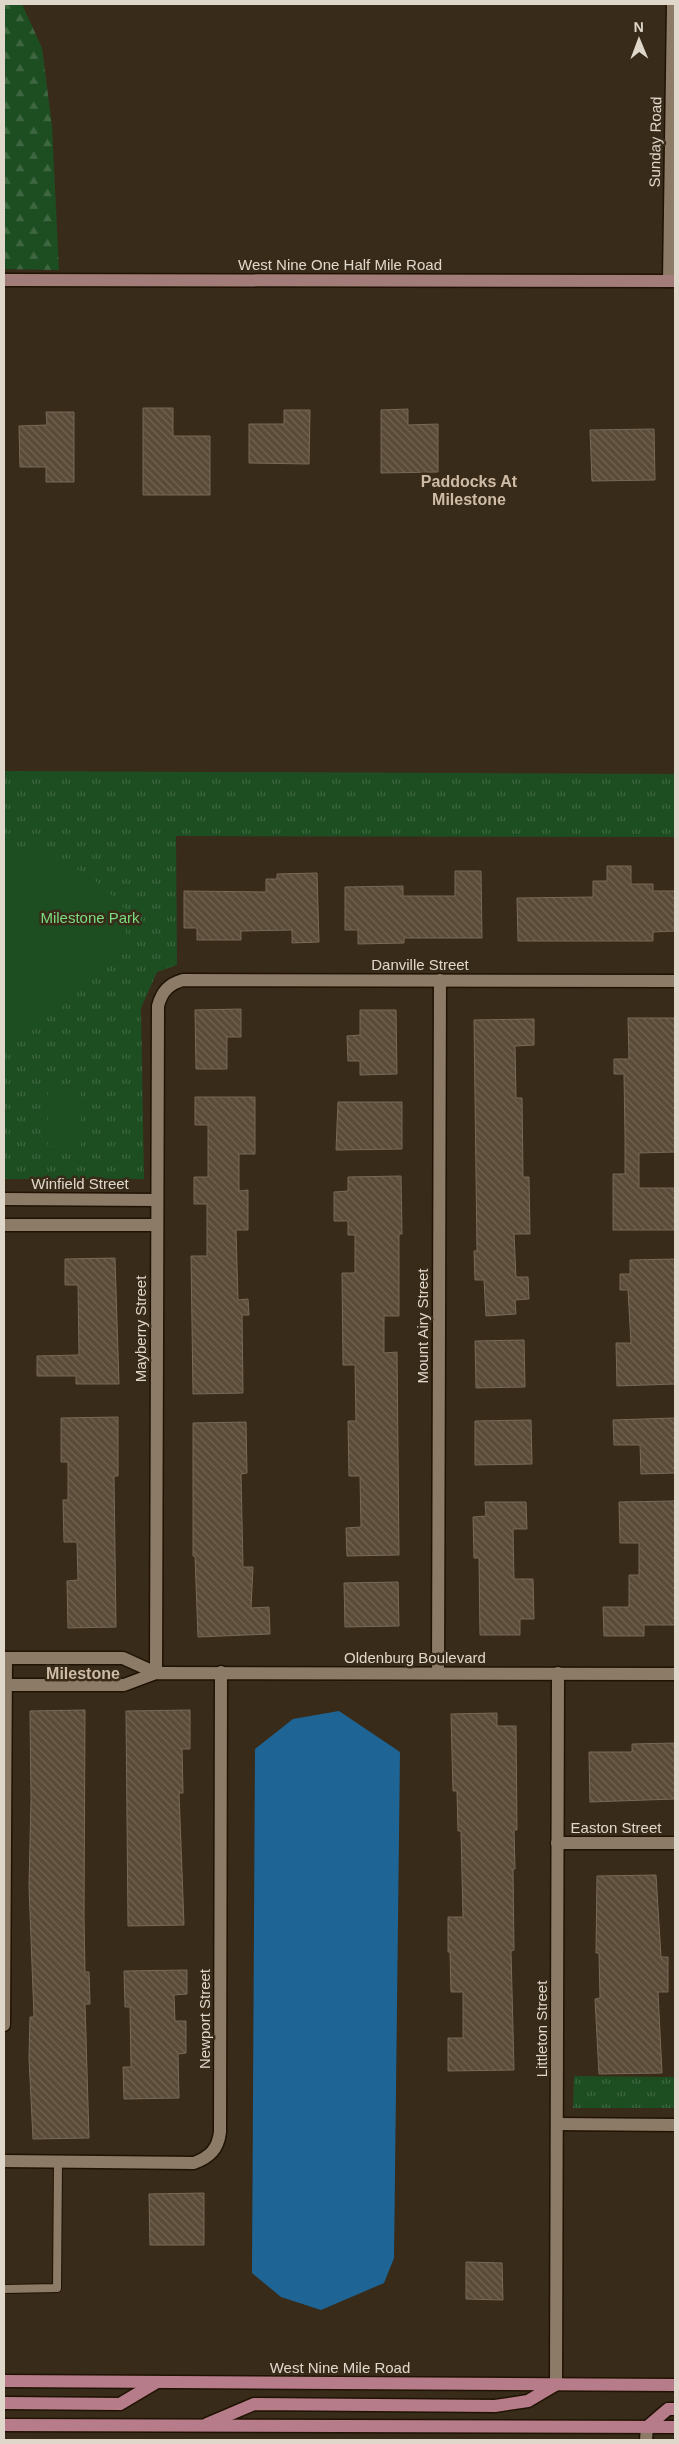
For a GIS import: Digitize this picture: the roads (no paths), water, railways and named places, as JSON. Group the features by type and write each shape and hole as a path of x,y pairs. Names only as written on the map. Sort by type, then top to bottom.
{"main road":[{"name":"West Nine Mile Road","path":"4,2381 675,2385"},
{"path":"4,2403 120,2404 156,2382"},
{"path":"202,2426 254,2404 495,2406 528,2401 556,2384"},
{"path":"646,2434 668,2409 675,2408"},
{"path":"4,2425 202,2426 646,2434 675,2427"}],"street":[{"name":"Sunday Road","path":"672,281 673,4"},
{"name":"West Nine One Half Mile Road","path":"4,280 672,281"},
{"name":"Danville Street","path":"167,987 183,980 675,981"},
{"name":"Mount Airy Street","path":"438,1673 440,980"},
{"name":"Mayberry Street","path":"156,1672 158,1006 161,996 167,987"},
{"name":"Winfield Street","path":"4,1199 157,1200"},
{"path":"4,1225 157,1225"},
{"name":"Oldenburg Boulevard","path":"5,1658 123,1658 156,1672"},
{"path":"4,2026 5,1658"},
{"name":"Oldenburg Boulevard","path":"5,1685 124,1685 156,1672 675,1674"},
{"name":"Newport Street","path":"4,2161 194,2163 204,2159 213,2152 218,2143 220,2132 221,1672"},
{"name":"Littleton Street","path":"556,2384 558,1673"},
{"name":"Easton Street","path":"558,1843 675,1844"},
{"path":"557,2124 675,2124"}],"lane":[{"path":"4,2289 57,2288 58,2162"}],"water":[{"path":"339,1711 400,1752 394,2258 384,2283 321,2310 281,2297 252,2273 255,1749 293,1719"}],"district":[{"name":"Paddocks At Milestone","path":"469,490"},
{"name":"Milestone","path":"83,1673"}],"park label":[{"name":"Milestone Park","path":"90,917"}]}
